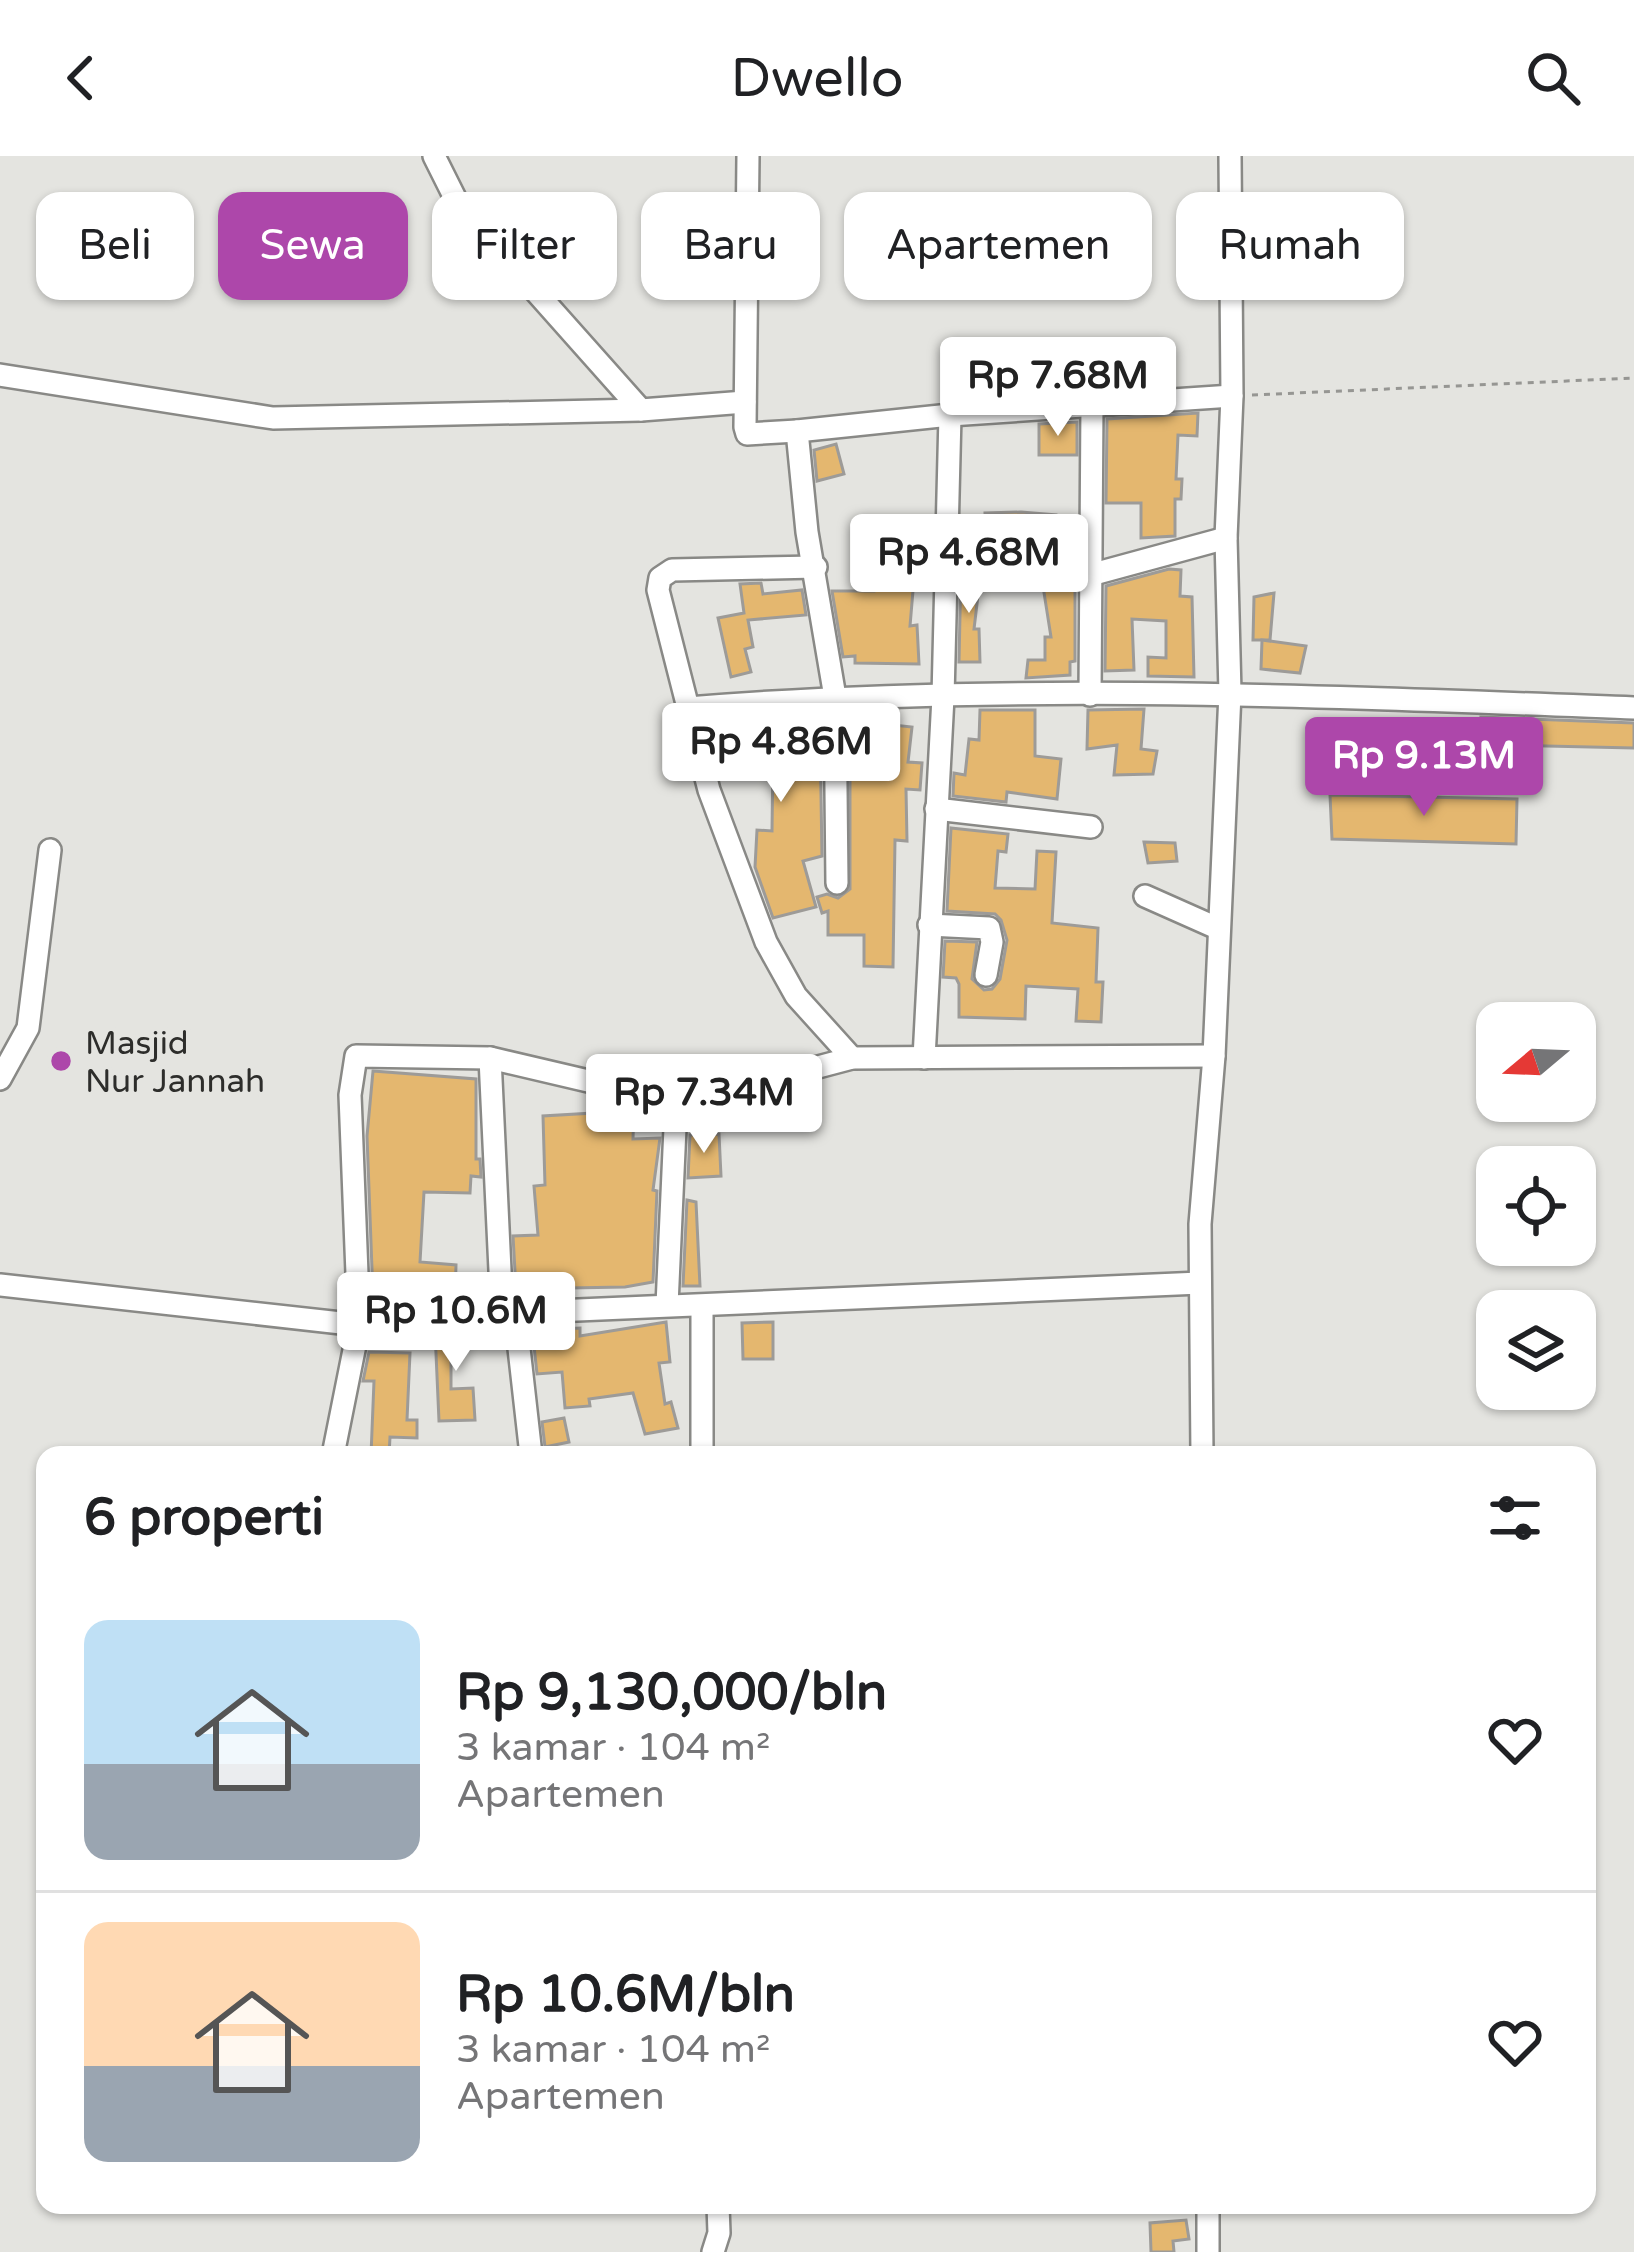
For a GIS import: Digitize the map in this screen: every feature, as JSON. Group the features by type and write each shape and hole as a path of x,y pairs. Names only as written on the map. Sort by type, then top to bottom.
{"street":[{"path":"434,156 470,220 640,410"},
{"path":"748,156 748,434 1232,396"},
{"path":"1202,1446 1200,1224 1214,1056 1230,693 1226,538 1232,396 1230,156"},
{"path":"0,375 273,418 640,410 745,403"},
{"path":"1090,695 1092,404"},
{"path":"923,1058 943,697 950,415"},
{"path":"797,431 807,532 835,697 837,883"},
{"path":"1090,575 1226,538"},
{"path":"816,567 672,570 660,578 658,590 709,790 766,942 796,996 852,1058"},
{"path":"688,708 835,697 1230,693 1634,708"},
{"path":"936,809 1091,827"},
{"path":"0,1079 28,1028 50,850"},
{"path":"1145,896 1217,928"},
{"path":"928,925 989,928 992,942 986,975"},
{"path":"335,1446 359,1325 350,1095 356,1056 490,1058 682,1102 852,1058 1214,1056"},
{"path":"490,1058 508,1313 530,1446"},
{"path":"667,1305 674,1128 682,1102"},
{"path":"0,1285 359,1325 667,1305 702,1308 1200,1283"},
{"path":"702,1308 702,1446"},
{"path":"713,2252 718,2214"},
{"path":"1208,2214 1208,2252"}],"path":[{"path":"1232,396 1634,378"}],"building":[{"path":"1198,413 1197,436 1178,435 1176,479 1182,479 1181,499 1175,499 1175,536 1141,538 1141,503 1106,503 1107,419"},
{"path":"1077,422 1077,455 1039,455 1039,424"},
{"path":"836,444 844,474 817,481 814,450"},
{"path":"985,513 1056,515 1056,538 1043,538 1043,548 986,550"},
{"path":"876,565 915,567 910,626 917,625 919,664 855,663 855,656 843,657 832,591 874,591"},
{"path":"961,567 981,570 974,629 979,629 980,662 959,662"},
{"path":"1181,570 1180,596 1192,597 1194,677 1148,676 1148,657 1166,658 1166,621 1132,619 1134,670 1105,671 1106,586"},
{"path":"1075,578 1075,661 1070,662 1070,675 1026,678 1028,660 1045,660 1045,637 1051,637 1042,580"},
{"path":"761,583 763,594 802,590 806,615 748,620 753,647 745,649 751,672 731,677 718,618 744,613 740,584"},
{"path":"1274,593 1270,640 1253,640 1254,597"},
{"path":"1262,640 1306,646 1300,673 1261,669"},
{"path":"1144,709 1141,749 1157,751 1153,774 1114,775 1117,745 1087,749 1088,710"},
{"path":"980,710 1035,710 1035,756 1061,759 1057,799 1007,792 1006,802 953,796 954,773 965,775 969,739 979,740"},
{"path":"1481,717 1634,723 1634,748 1504,745 1483,750"},
{"path":"798,719 799,737 820,735 822,856 803,861 816,907 773,918 755,867 757,830 772,831 773,757 735,758 736,766 719,769 707,722 731,720 732,725"},
{"path":"850,724 912,727 908,762 922,763 920,790 906,789 907,841 895,840 893,967 864,966 864,935 828,935 828,911 822,913 817,897 838,898 850,889"},
{"path":"1330,795 1517,799 1516,844 1332,839"},
{"path":"951,828 1008,834 1006,852 998,851 995,888 1035,889 1037,851 1056,852 1052,923 1098,928 1096,982 1103,982 1101,1022 1076,1021 1078,989 1026,986 1025,1019 959,1017 959,984 956,978 943,977 945,941 977,942 972,979 984,990 992,989 1000,979 1007,940 995,914 947,911"},
{"path":"1144,842 1175,843 1177,861 1148,863"},
{"path":"373,1071 476,1079 476,1159 480,1159 481,1177 471,1176 470,1193 424,1192 420,1262 456,1265 455,1300 412,1296 412,1303 386,1305 386,1296 373,1296 367,1136"},
{"path":"610,1101 634,1107 633,1139 660,1138 653,1190 657,1191 653,1282 569,1288 569,1292 516,1289 513,1236 538,1235 534,1186 545,1185 543,1116 610,1112"},
{"path":"719,1134 721,1176 688,1178 690,1135"},
{"path":"687,1200 696,1202 700,1286 683,1286"},
{"path":"666,1322 670,1362 659,1363 665,1404 671,1402 678,1428 645,1434 633,1393 589,1399 590,1406 565,1408 562,1372 537,1374 534,1346 561,1343 560,1329 580,1328 580,1336"},
{"path":"773,1322 773,1359 743,1359 742,1323"},
{"path":"491,1329 492,1344 451,1345 451,1389 473,1388 475,1420 439,1421 435,1331"},
{"path":"369,1352 410,1353 407,1420 417,1420 417,1438 390,1437 390,1446 371,1446 374,1381 363,1381"},
{"path":"564,1418 569,1442 545,1446 542,1422"},
{"path":"1186,2220 1189,2239 1173,2241 1174,2252 1151,2252 1150,2223"}],"place":[{"name":"Masjid Nur Jannah","path":"61,1061"}]}
